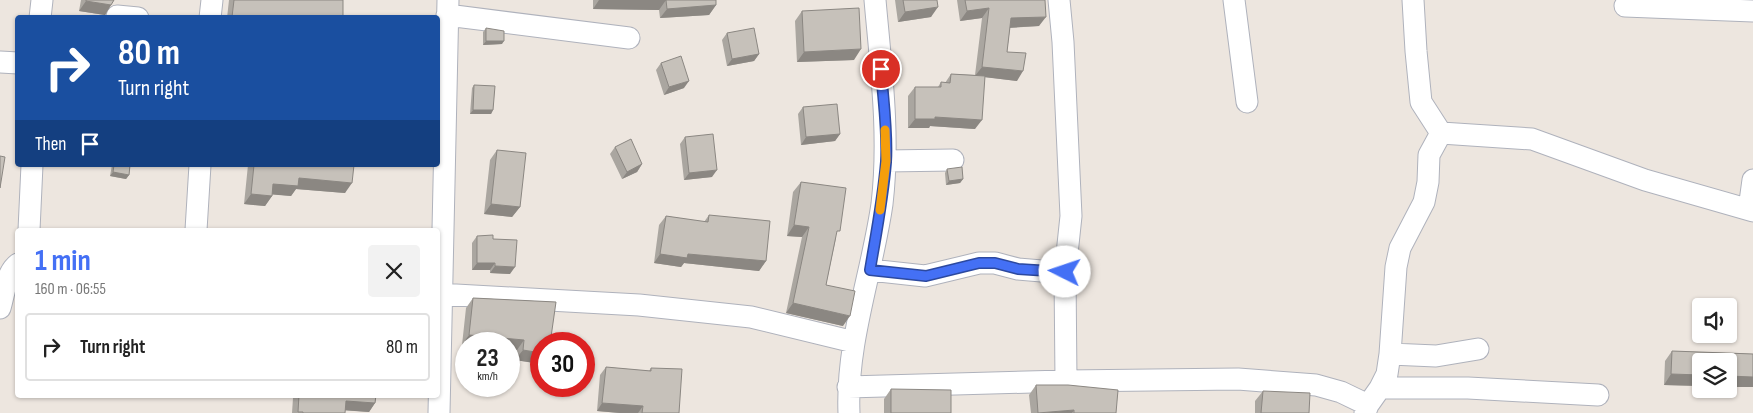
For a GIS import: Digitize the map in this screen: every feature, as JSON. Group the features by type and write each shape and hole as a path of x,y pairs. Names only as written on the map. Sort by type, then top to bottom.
{"street":[{"path":"40,15 42,0"},
{"path":"210,15 212,0"},
{"path":"849,413 848,387 854,342 870,270 881,206 886,161 885,121 875,0"},
{"path":"1059,0 1063,42 1070,216 1065,272 1066,381"},
{"path":"1234,0 1247,102"},
{"path":"1413,0 1421,102 1441,133"},
{"path":"1625,6 1753,11"},
{"path":"629,38 447,8 440,294 639,305 751,317 854,342"},
{"path":"0,62 15,63"},
{"path":"1441,133 1532,139 1645,180 1751,210 1753,180"},
{"path":"848,387 1066,381 1238,379 1306,384 1342,392 1366,409 1387,374 1396,267 1400,248 1424,202 1428,182 1429,155 1441,133"},
{"path":"886,161 953,160"},
{"path":"29,228 32,167"},
{"path":"196,228 200,167"},
{"path":"870,270 926,276 979,263 995,263 1018,269 1065,272"},
{"path":"0,308 7,280 15,266"},
{"path":"1390,354 1436,356 1478,349"},
{"path":"1380,388 1468,388 1598,395"},
{"path":"439,398 439,413"}],"building":[{"path":"86,0 114,0 111,5"},
{"path":"234,0 343,0 343,15 232,15"},
{"path":"666,0 716,0 716,5 667,9"},
{"path":"903,0 937,0 938,7 905,12"},
{"path":"965,0 1045,0 1046,17 1011,18 1007,52 1026,53 1023,71 982,67 989,8 967,11"},
{"path":"859,8 861,49 804,52 802,11"},
{"path":"486,28 504,31 504,41 486,41"},
{"path":"754,28 759,54 732,59 727,33"},
{"path":"681,56 689,81 669,87 661,63"},
{"path":"951,74 985,76 982,120 935,117 935,119 915,119 915,87 941,87 941,82 950,83"},
{"path":"474,85 495,86 493,110 473,110"},
{"path":"837,104 840,134 806,137 803,107"},
{"path":"713,134 717,170 689,173 685,137"},
{"path":"631,139 642,164 627,172 615,147"},
{"path":"497,150 526,153 520,207 491,204"},
{"path":"0,156 5,157 0,188"},
{"path":"114,167 130,167 129,175 113,172"},
{"path":"254,167 354,167 352,183 299,178 298,186 273,184 272,196 251,194"},
{"path":"962,167 963,179 949,181 947,169"},
{"path":"801,182 846,188 840,231 837,231 826,285 855,291 850,316 793,303 809,227 794,225"},
{"path":"709,215 770,221 766,261 688,254 687,258 660,254 666,216 708,222"},
{"path":"493,235 493,239 517,240 515,267 495,266 495,263 477,263 477,236"},
{"path":"473,298 556,302 552,332 530,332 530,351 523,350 524,340 520,340 520,332 469,332"},
{"path":"1672,351 1726,353 1692,353 1692,375 1671,374"},
{"path":"1737,353 1753,354 1753,377 1737,376"},
{"path":"606,367 651,371 651,368 682,369 679,413 642,413 643,406 602,403"},
{"path":"1036,385 1068,385 1118,390 1116,413 1074,413 1074,410 1038,413"},
{"path":"891,389 951,390 951,413 891,413"},
{"path":"1263,391 1310,393 1309,413 1261,413"},
{"path":"299,398 376,398 375,403 346,401 345,413 298,412"}],"slow traffic":[{"path":"880,210 886,161 885,130"}],"route":[{"path":"881,69 886,161 881,206 870,270 926,276 979,263 995,263 1018,269 1065,272"}]}
